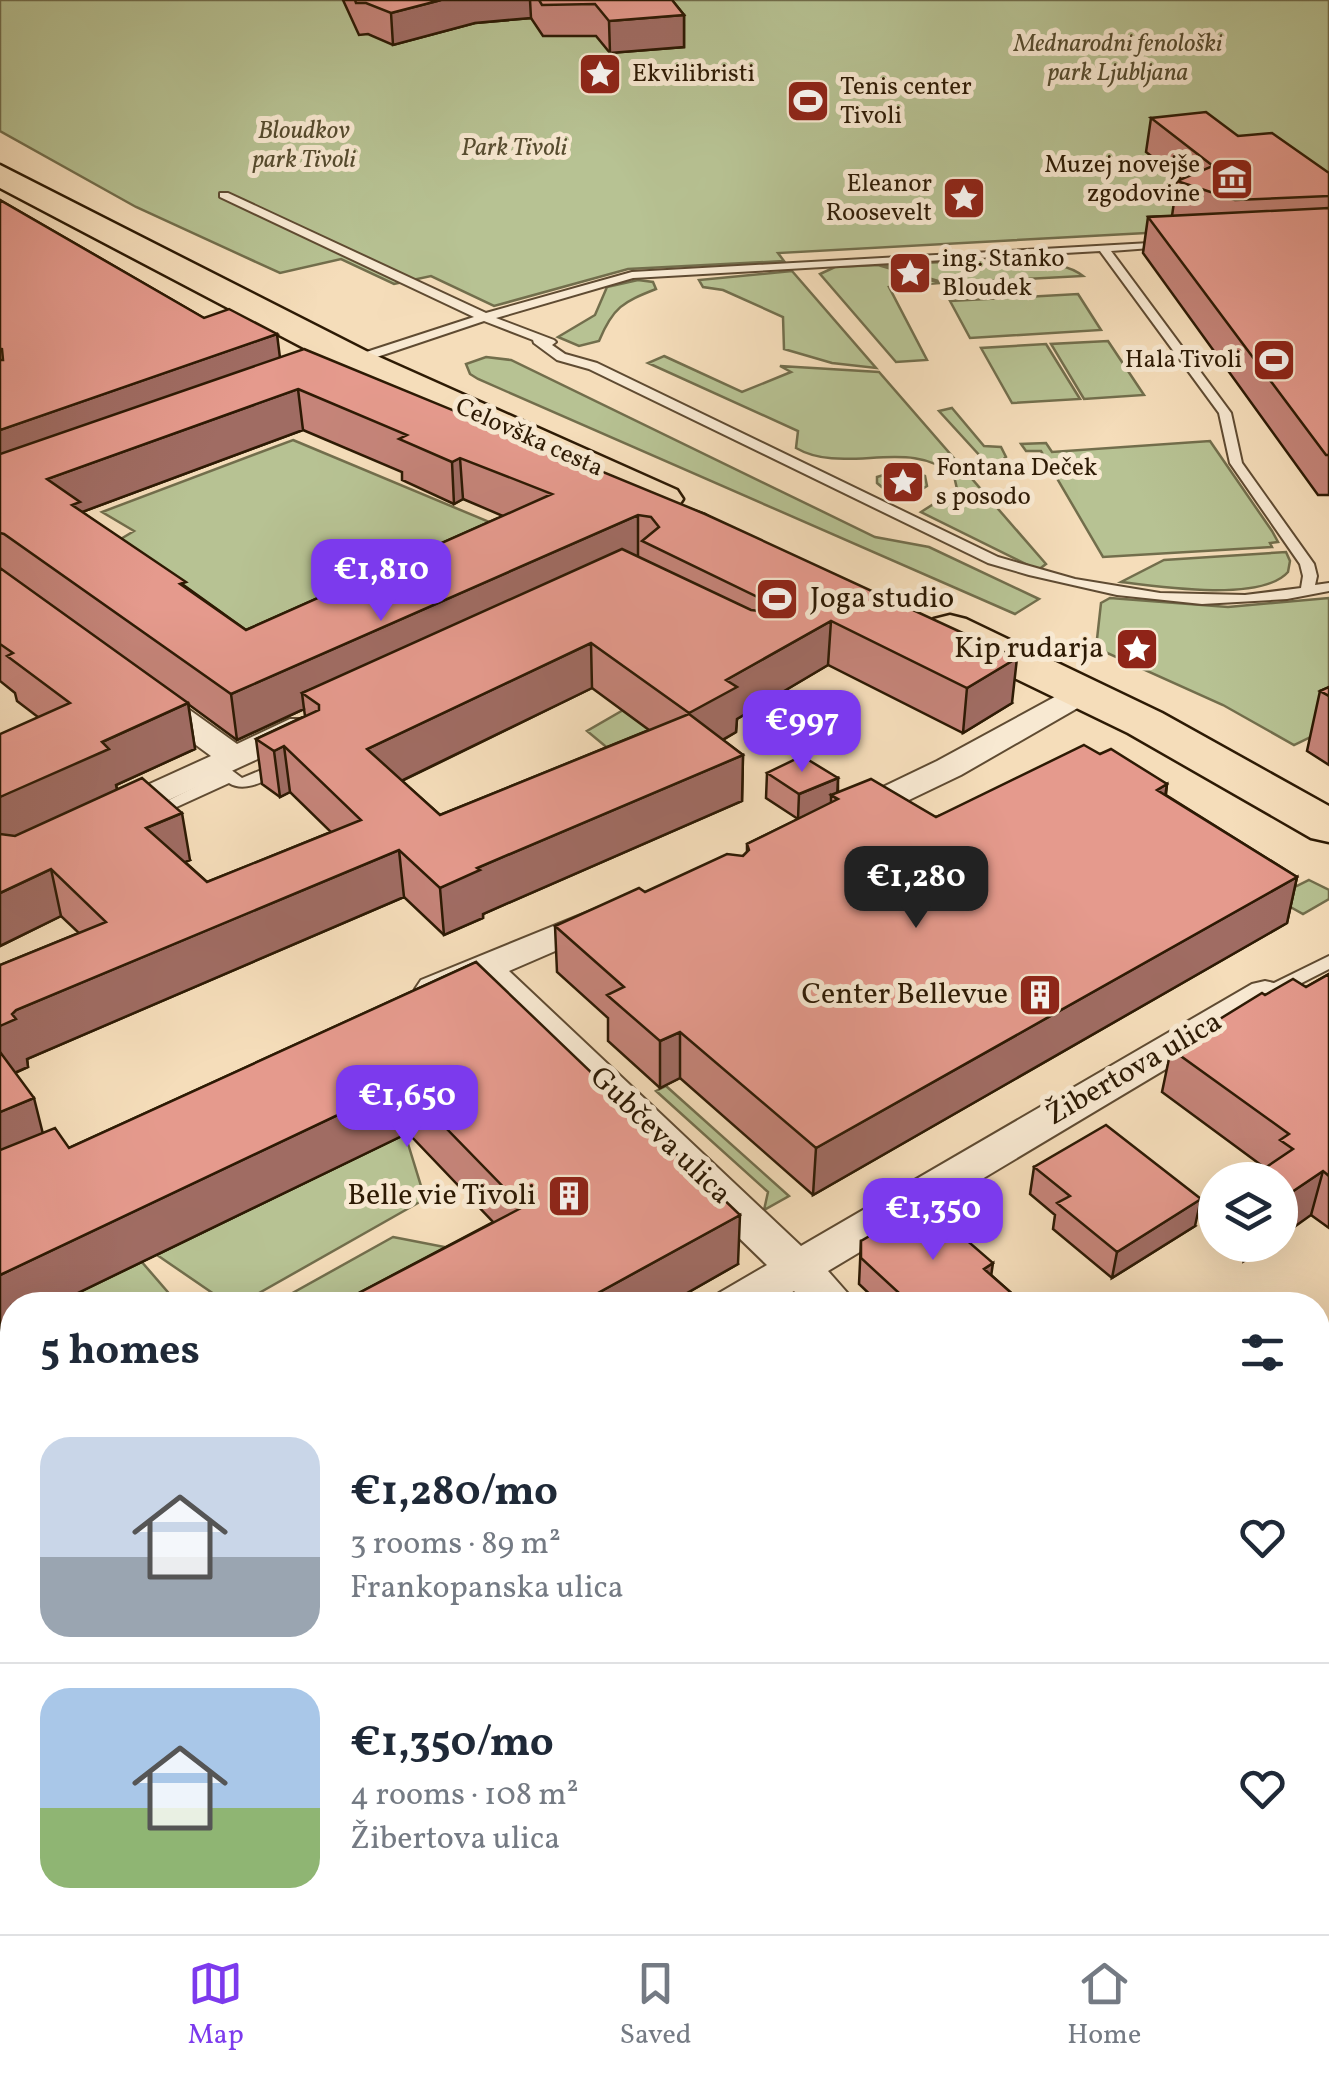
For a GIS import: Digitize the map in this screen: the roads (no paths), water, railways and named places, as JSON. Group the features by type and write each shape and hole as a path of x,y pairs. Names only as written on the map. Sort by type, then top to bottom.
{"main road":[{"name":"Celovška cesta","path":"0,175 340,365 696,514"},
{"path":"909,610 1084,691 1329,828"}],"street":[{"path":"123,676 226,766"},
{"path":"812,832 949,768 1084,691"},
{"path":"98,829 226,766 294,746 338,710"},
{"path":"400,1004 640,901"},
{"name":"Gubčeva ulica","path":"483,968 823,1292"},
{"name":"Žibertova ulica","path":"757,1292 1264,993"}],"lane":[{"path":"224,194 538,341 546,350 593,366 993,560 1063,580 1131,593 1216,600 1329,587"},
{"path":"340,365 632,274 1184,243"},
{"path":"1103,248 1226,412 1236,463 1306,564 1310,576 1307,592"},
{"name":"Žibertova ulica","path":"1264,993 1286,986 1329,962"}],"place":[{"name":"Ekvilibristi","path":"600,74"},
{"name":"Tenis center Tivoli","path":"808,101"},
{"name":"Muzej novejše zgodovine","path":"1232,179"},
{"name":"Eleanor Roosevelt","path":"964,198"},
{"name":"ing. Stanko Bloudek","path":"910,273"},
{"name":"Hala Tivoli","path":"1274,360"},
{"name":"Fontana Deček s posodo","path":"903,482"},
{"name":"Joga studio","path":"777,599"},
{"name":"Kip rudarja","path":"1137,649"},
{"name":"Center Bellevue","path":"1040,995"},
{"name":"Belle vie Tivoli","path":"569,1196"}],"park label":[{"name":"Mednarodni fenološki park Ljubljana","path":"1118,58"},
{"name":"Bloudkov park Tivoli","path":"304,146"},
{"name":"Park Tivoli","path":"514,148"}]}
